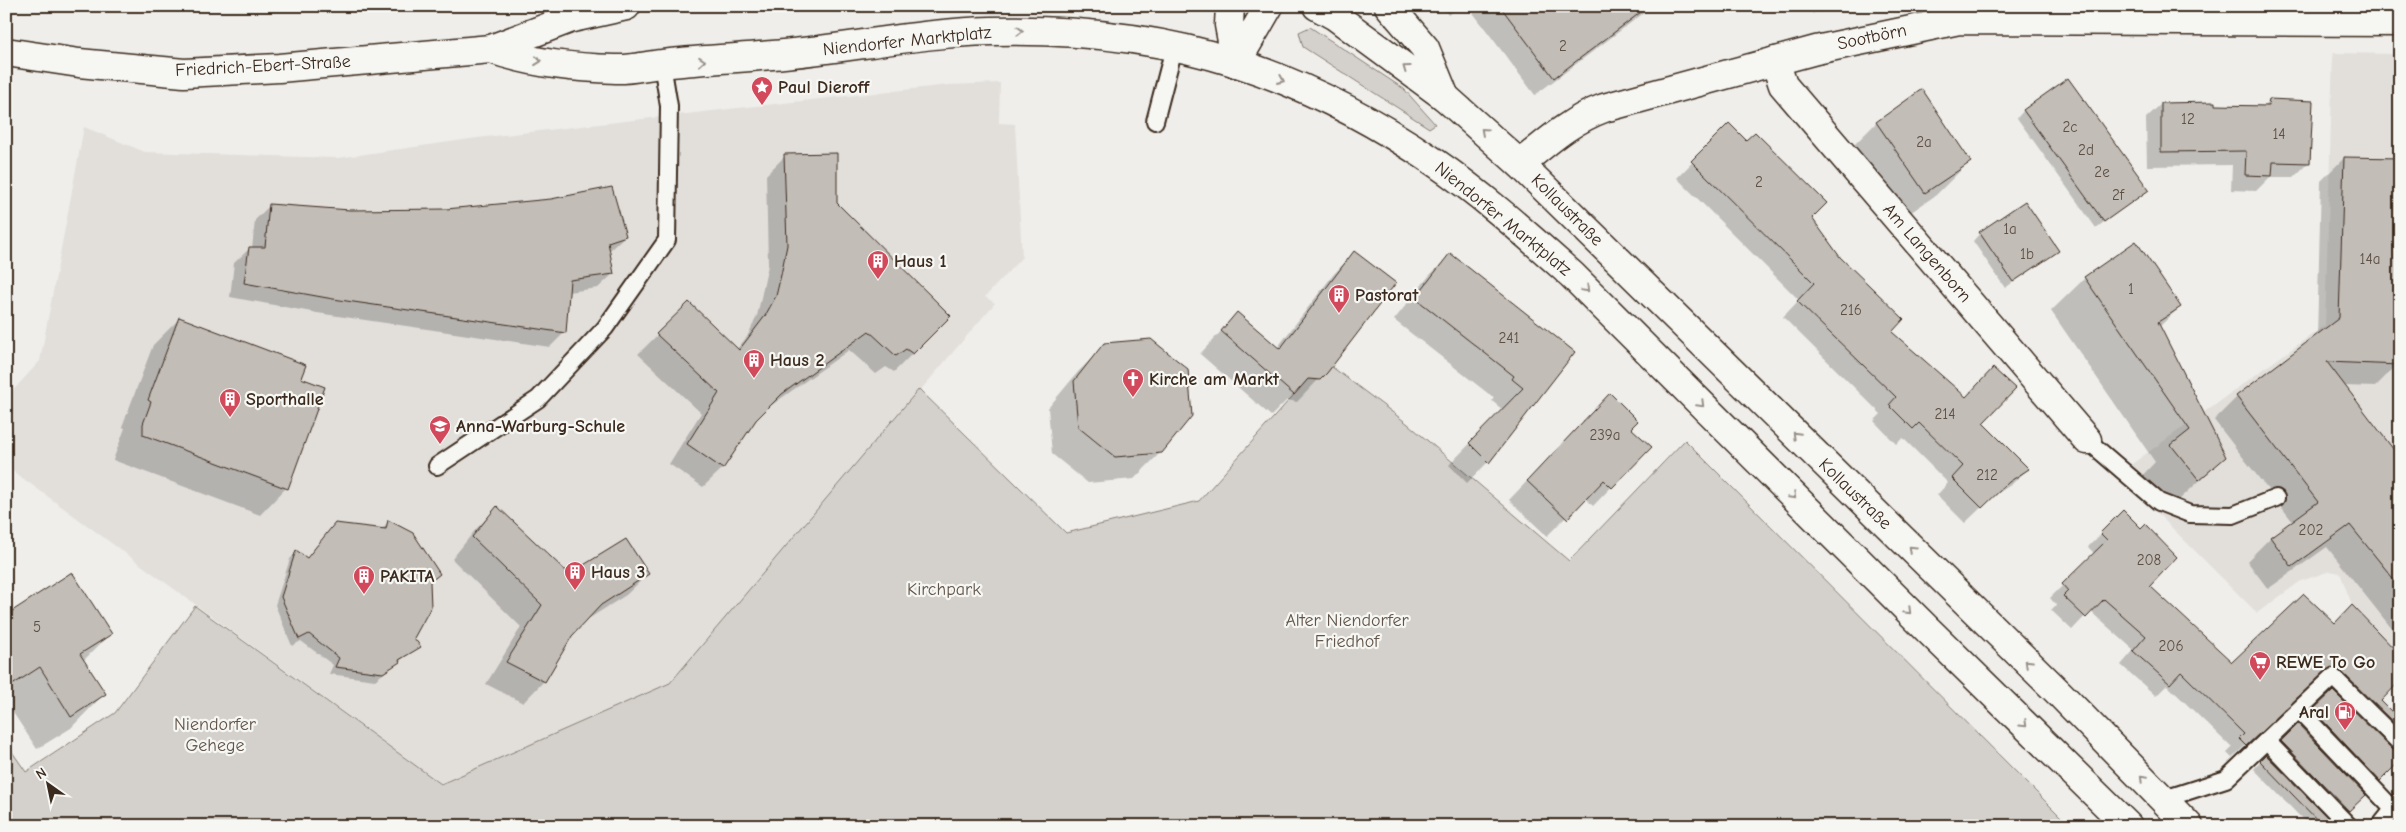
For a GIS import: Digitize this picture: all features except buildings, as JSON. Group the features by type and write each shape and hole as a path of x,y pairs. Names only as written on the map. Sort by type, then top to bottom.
{"main road":[{"name":"Friedrich-Ebert-Straße","path":"6,52 79,63 184,73 279,68 491,48 572,18 626,6"},
{"path":"1230,6 1230,34 1236,63"},
{"path":"1236,63 1269,6"},
{"path":"1317,6 1335,16 1445,97 1520,164"},
{"path":"1389,6 1425,48 1445,97"},
{"name":"Sootbörn","path":"1520,164 1567,126 1591,113 1774,61 1900,31 1959,20 2331,14 2400,22"},
{"name":"Niendorfer Marktplatz","path":"618,70 662,64 807,53 936,34 1026,31 1097,36 1174,48 1236,63 1318,96 1371,124 1433,162 1484,199 1572,275 2128,826"},
{"name":"Friedrich-Ebert-Straße","path":"491,48 521,60 618,70"},
{"name":"Am Langenborn","path":"1774,61 1783,84 2087,440"},
{"name":"Kollaustraße","path":"1520,164 2061,695 2189,826"}],"lane":[{"path":"1155,121 1174,48"},
{"path":"437,466 538,399 605,328 667,240 669,106 662,64"},
{"path":"2087,440 2159,502 2190,514 2233,515 2276,498"},
{"path":"2164,799 2226,779 2333,677 2400,743"},
{"path":"2299,710 2396,805 2380,826"},
{"path":"2267,741 2349,826"}],"shaded area":[{"path":"2333,53 2400,54 2400,655 2352,605 2340,573 2330,571 2301,581 2257,613 2118,474 2325,325"},
{"name":"Anna-Warburg-Schule","path":"1000,83 999,123 1015,124 1022,257 985,297 995,303 670,683 441,784 6,466 6,398 40,361 84,127 145,152 338,158 477,138 738,108 949,85"}],"green space":[{"path":"1310,27 1404,89 1435,124 1429,128 1303,47 1299,32"},
{"name":"Alter Niendorfer Friedhof","path":"1324,361 1408,424 1569,561 1685,440 2070,826 6,826 6,743 26,772 115,713 195,606 441,784 670,683 919,389 1066,533 1199,501"}],"place":[{"name":"Paul Dieroff","path":"762,106"},
{"name":"Haus 1","path":"878,280"},
{"name":"Pastorat","path":"1339,314"},
{"name":"Haus 2","path":"754,379"},
{"name":"Kirche am Markt","path":"1133,398"},
{"name":"Sporthalle","path":"230,418"},
{"name":"Anna-Warburg-Schule","path":"440,445"},
{"name":"Haus 3","path":"575,591"},
{"name":"PAKITA","path":"364,595"},
{"name":"REWE To Go","path":"2260,681"},
{"name":"Aral","path":"2345,731"}],"park label":[{"name":"Kirchpark","path":"944,589"},
{"name":"Niendorfer Gehege","path":"215,734"}]}
